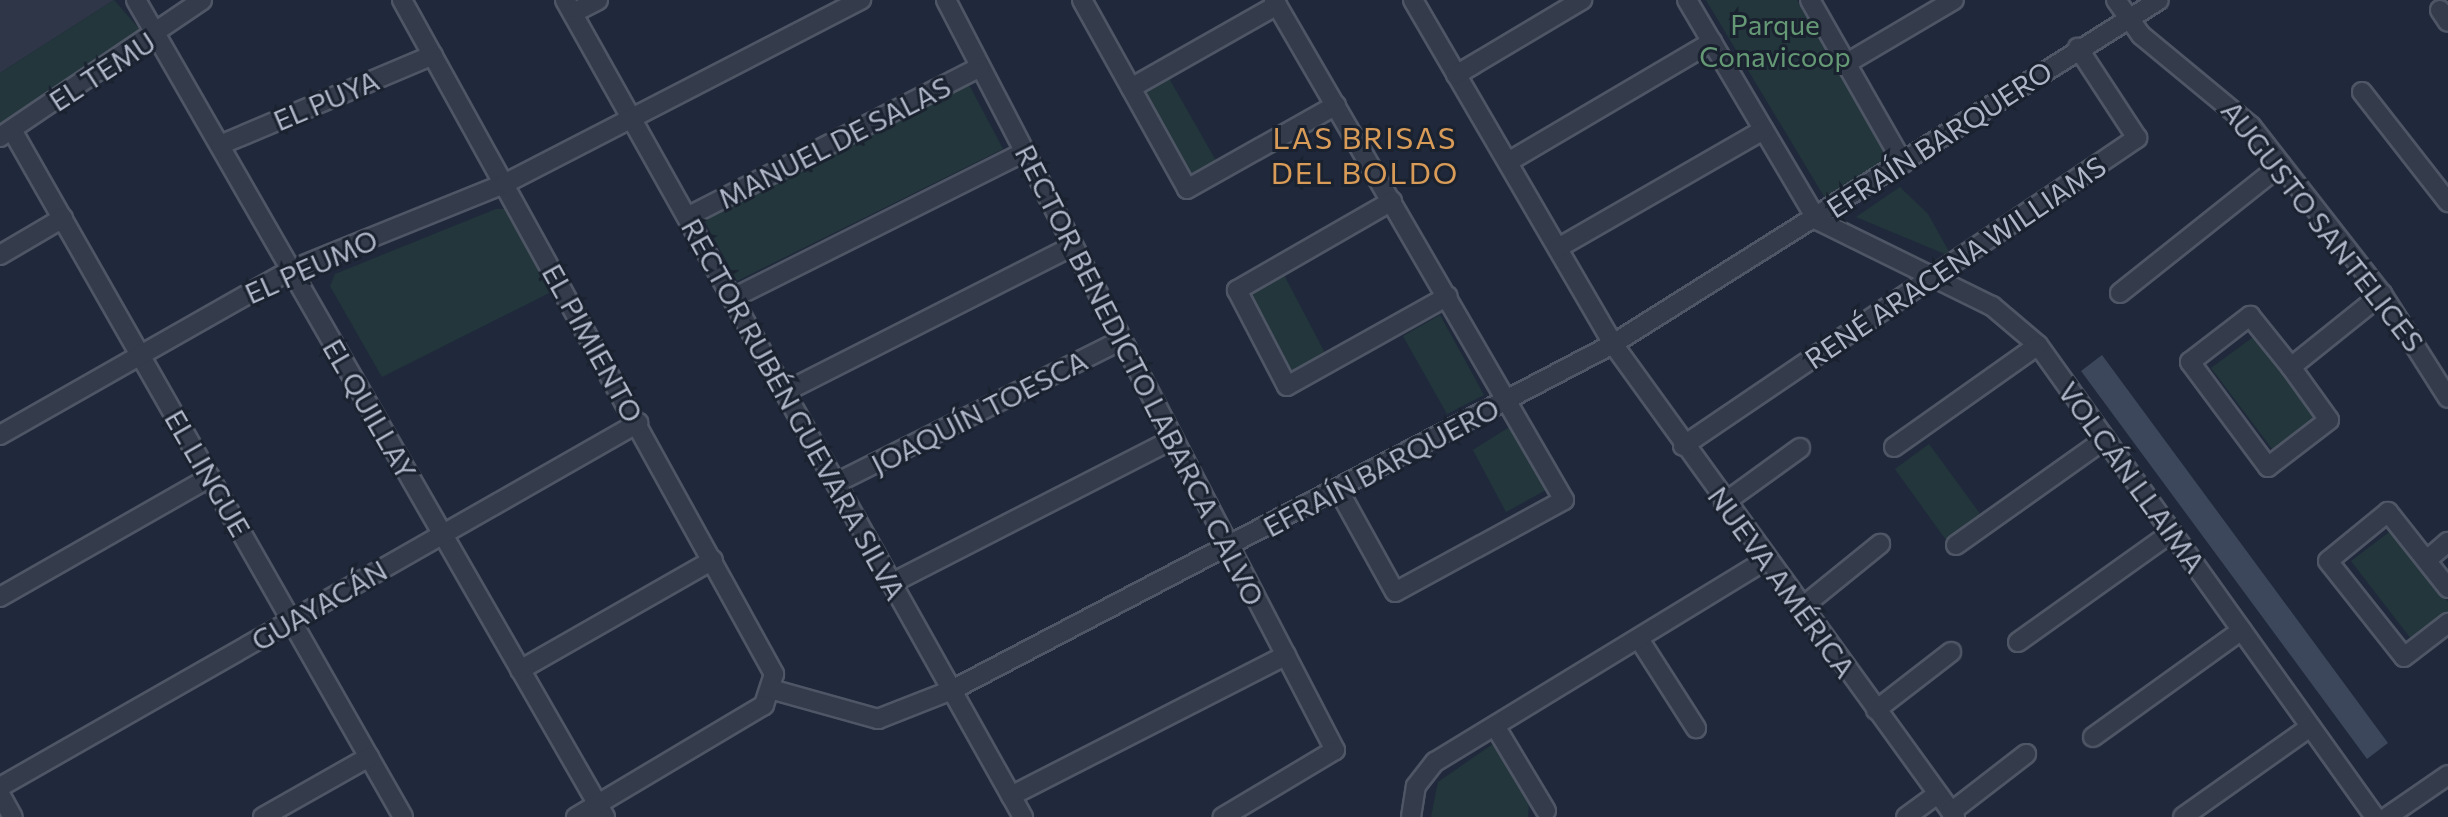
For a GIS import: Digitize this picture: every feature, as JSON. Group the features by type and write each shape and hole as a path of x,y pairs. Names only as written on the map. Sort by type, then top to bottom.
{"street":[{"name":"EL QUILLAY","path":"136,0 601,811"},
{"name":"EL TEMU","path":"6,134 157,36 202,0"},
{"name":"EL PIMIENTO","path":"402,0 772,666 774,690"},
{"path":"569,6 598,0"},
{"name":"EL PEUMO","path":"0,435 291,270 504,184 861,0"},
{"name":"RECTOR BENEDICTO LABARCA CALVO","path":"946,0 1335,750 1223,817"},
{"path":"1082,0 1187,189 1336,105"},
{"name":"NUEVA AMÉRICA","path":"1413,0 1613,344 1724,503 1953,814"},
{"path":"1456,75 1582,0"},
{"path":"1687,0 1817,220"},
{"path":"1810,0 1903,163"},
{"path":"1847,63 1954,0"},
{"name":"AUGUSTO SANTELICES","path":"2116,0 2127,19 2229,102 2443,375 2448,398"},
{"name":"EFRAÍN BARQUERO","path":"774,690 878,719 952,690 1613,344 1817,220 2078,48 2159,0"},
{"path":"1131,88 1276,3 1509,400 1564,500 1395,592 1338,489"},
{"name":"RECTOR RUBÉN GUEVARA SILVA","path":"569,6 1023,817"},
{"path":"1508,162 1712,42"},
{"name":"RENÉ ARACENA WILLIAMS","path":"1683,446 2137,138 2078,48"},
{"name":"EL PUYA","path":"220,145 433,55"},
{"name":"MANUEL DE SALAS","path":"687,217 980,67"},
{"path":"2362,92 2448,202"},
{"path":"1558,248 1763,130"},
{"name":"EL LINGUE","path":"6,134 63,218 403,817"},
{"path":"733,298 1024,152"},
{"path":"2120,293 2281,165"},
{"path":"1392,201 1237,290 1287,386 1448,296"},
{"path":"0,255 63,218"},
{"name":"VOLCÁN LLAIMA","path":"1817,220 1937,276 1992,306 2038,345 2375,817"},
{"path":"785,392 1073,246"},
{"path":"2291,367 2382,294"},
{"path":"2250,316 2291,367 2329,420 2268,467 2190,362 2250,316"},
{"name":"JOAQUÍN TOESCA","path":"836,483 1122,340"},
{"path":"1894,447 2038,345"},
{"name":"GUAYACÁN","path":"0,787 638,423"},
{"path":"892,583 1173,439"},
{"path":"1956,545 2105,439"},
{"path":"1724,503 1800,448"},
{"path":"0,597 210,477"},
{"path":"2448,588 2388,512 2328,561 2404,657 2448,623"},
{"path":"2018,642 2172,532"},
{"path":"2427,560 2448,542"},
{"path":"1801,608 1880,544"},
{"path":"520,670 713,560"},
{"path":"1411,817 1427,768 1766,560"},
{"path":"2093,737 2242,630"},
{"path":"1639,639 1696,728"},
{"path":"1876,710 1951,652"},
{"path":"1011,796 1286,655"},
{"path":"576,817 601,811 757,710 774,690"},
{"path":"1495,726 1546,811"},
{"path":"2183,817 2310,727"},
{"path":"1953,814 2026,754"},
{"path":"263,817 369,757"},
{"path":"2387,817 2448,775"},
{"path":"0,794 13,817"},
{"path":"1906,817 1938,794"}],"shaded area":[{"path":"0,0 114,0 0,73"}],"green space":[{"path":"114,0 142,32 0,123 0,73"},
{"name":"Parque Conavicoop","path":"1706,0 1797,0 1892,163 1828,203"},
{"path":"1166,73 1219,166 1188,184 1135,90"},
{"path":"968,83 1003,149 737,281 704,220"},
{"path":"1900,187 1928,214 1952,257 1856,217"},
{"path":"496,209 505,209 551,292 382,377 330,286 335,274"},
{"path":"1284,275 1326,355 1291,374 1247,295"},
{"path":"1440,315 1484,395 1447,414 1403,336"},
{"path":"2256,335 2321,420 2276,454 2211,368"},
{"path":"1511,426 1546,490 1506,512 1473,450"},
{"path":"1929,444 1981,515 1946,540 1895,469"},
{"path":"2392,530 2448,602 2448,612 2412,640 2351,561"},
{"path":"1493,744 1529,802 1528,817 1431,817 1438,782"}],"building":[{"path":"2102,355 2388,743 2367,759 2081,371"}],"district":[{"name":"LAS BRISAS DEL BOLDO","path":"1365,154"}]}
